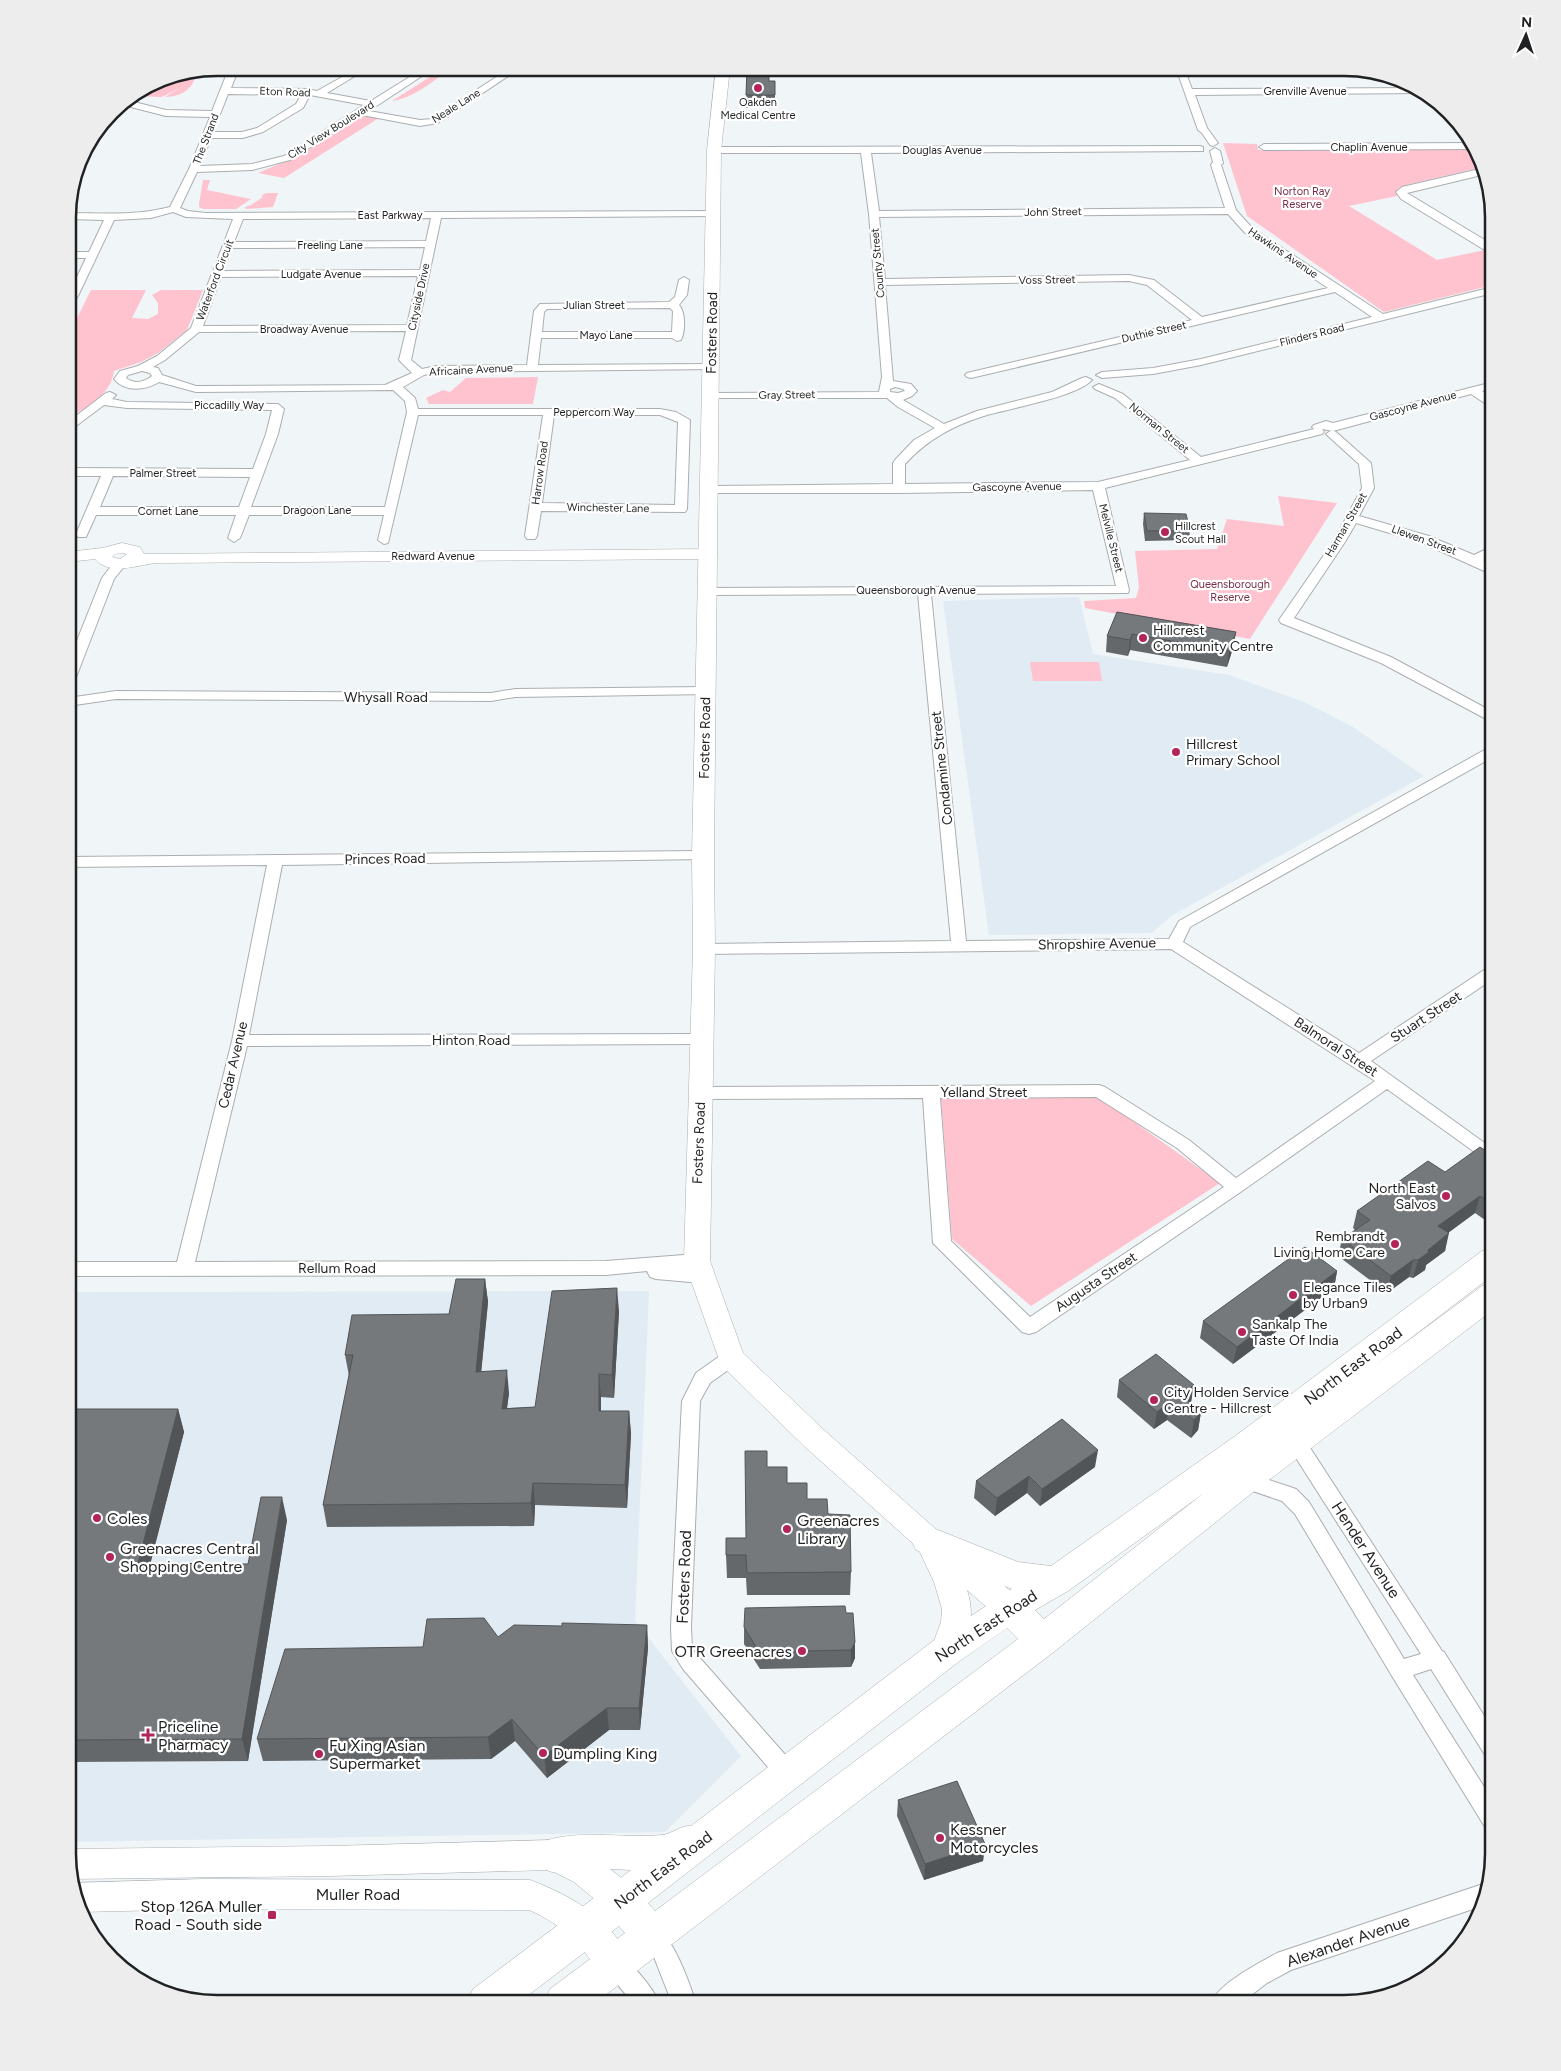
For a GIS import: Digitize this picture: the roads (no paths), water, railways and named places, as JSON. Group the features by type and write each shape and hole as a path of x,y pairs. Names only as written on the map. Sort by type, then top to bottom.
{"highway":[{"name":"North East Road","path":"498,1995 945,1652 1009,1608 1056,1581 1250,1443 1485,1267"},
{"name":"North East Road","path":"575,1995 1042,1640 1245,1480 1485,1301"},
{"path":"1250,1443 1296,1442"},
{"path":"928,1540 1015,1576 1056,1581"},
{"path":"1009,1608 1042,1640"},
{"path":"552,1855 591,1851 628,1853 666,1852 709,1834"},
{"path":"622,1901 652,1937"}],"main road":[{"name":"Fosters Road","path":"715,77 718,111"},
{"name":"Fosters Road","path":"722,77 714,150 709,554 705,691 704,949 699,1268 731,1358 814,1438 928,1540 1009,1608"},
{"path":"928,1540 947,1579 956,1606 957,1619 945,1652"},
{"path":"77,1864 552,1855 586,1871 622,1901"},
{"path":"204,1894 208,1862"},
{"name":"Muller Road","path":"83,1897 204,1894 530,1895 552,1904 586,1928 615,1964"}],"street":[{"name":"The Strand","path":"174,209 194,169 231,77"},
{"path":"319,94 348,77"},
{"name":"City View Boulevard","path":"194,169 243,169 274,163 287,158 416,77"},
{"name":"Neale Lane","path":"360,112 420,123 435,122 502,77"},
{"name":"Hawkins Avenue","path":"1183,77 1203,130 1201,131 1212,163 1216,164 1231,211 1249,232 1380,318"},
{"name":"Grenville Avenue","path":"1189,92 1404,90"},
{"name":"Eton Road","path":"226,91 307,92 373,104"},
{"path":"208,135 243,136 260,130 300,106 307,92"},
{"path":"132,104 166,113 215,114"},
{"name":"Chaplin Avenue","path":"1264,147 1465,146"},
{"name":"Douglas Avenue","path":"714,150 1207,147"},
{"name":"County Street","path":"866,150 874,214 887,388"},
{"path":"1477,173 1406,189 1401,192 1405,197 1485,246"},
{"name":"East Parkway","path":"77,216 151,215 174,209 186,214 239,216 714,213"},
{"name":"John Street","path":"874,214 1231,211"},
{"name":"Cityside Drive","path":"420,373 410,366 406,360 437,215"},
{"path":"77,287 111,216"},
{"name":"Waterford Circuit","path":"118,387 121,376 124,373 142,368 161,358 196,328 239,216"},
{"name":"Freeling Lane","path":"228,245 431,244"},
{"path":"77,256 92,255"},
{"name":"Ludgate Avenue","path":"218,274 424,273"},
{"name":"Voss Street","path":"880,282 1130,278 1150,282 1200,321"},
{"path":"671,305 680,301 683,296 684,280"},
{"name":"Duthie Street","path":"971,375 1336,289"},
{"name":"Flinders Road","path":"1109,380 1129,373 1201,362 1485,292"},
{"name":"Julian Street","path":"532,368 539,310 544,306 671,305"},
{"name":"Mayo Lane","path":"535,335 677,336 678,311 676,307 671,305"},
{"name":"Broadway Avenue","path":"196,328 413,328"},
{"path":"77,420 118,387 141,385 157,375 161,358"},
{"name":"Africaine Avenue","path":"142,368 174,384 196,390 385,388 395,386 420,373 436,370 712,367"},
{"path":"899,489 899,463 918,443 943,428 981,413 1109,380"},
{"name":"Norman Street","path":"1109,380 1119,396"},
{"name":"Africaine Avenue","path":"141,385 174,384"},
{"name":"Gray Street","path":"711,396 864,394 899,384 909,387 911,391 905,400"},
{"name":"Norman Street","path":"1093,385 1119,396 1199,461"},
{"path":"384,540 413,412 411,400 395,386"},
{"name":"Gascoyne Avenue","path":"1332,431 1485,387"},
{"path":"887,388 943,428"},
{"path":"1473,390 1485,398"},
{"name":"Piccadilly Way","path":"102,401 127,405 274,406 278,409 274,427 234,538"},
{"name":"Peppercorn Way","path":"413,412 550,411 660,412 672,414 684,420 681,509"},
{"name":"Harrow Road","path":"531,536 550,411"},
{"path":"1318,432 1332,431"},
{"name":"Harman Street","path":"1286,620 1339,542 1368,488 1365,463 1332,431"},
{"name":"Gascoyne Avenue","path":"709,490 1098,486 1318,432"},
{"name":"Palmer Street","path":"77,472 257,473"},
{"path":"82,534 108,473"},
{"name":"Melville Street","path":"1098,486 1124,590"},
{"name":"Winchester Lane","path":"535,508 681,509"},
{"name":"Dragoon Lane","path":"244,510 390,510"},
{"name":"Cornet Lane","path":"91,511 244,510"},
{"name":"Llewen Street","path":"1352,518 1400,529 1442,544 1485,566"},
{"name":"Redward Avenue","path":"77,558 116,561 156,558 709,554"},
{"path":"1476,560 1485,555"},
{"path":"77,658 116,561"},
{"name":"Condamine Street","path":"924,590 959,946"},
{"name":"Queensborough Avenue","path":"708,591 1124,590"},
{"path":"1286,620 1386,660 1485,712"},
{"name":"Whysall Road","path":"77,701 116,695 491,697 515,693 705,691"},
{"name":"Shropshire Avenue","path":"704,949 1174,944 1184,924 1485,757"},
{"name":"Princes Road","path":"77,862 703,856"},
{"name":"Cedar Avenue","path":"185,1268 240,1041 275,860"},
{"name":"Balmoral Street","path":"1174,944 1359,1061 1485,1151"},
{"name":"Stuart Street","path":"1359,1061 1485,978"},
{"name":"Hinton Road","path":"240,1041 702,1038"},
{"name":"Augusta Street","path":"932,1092 942,1243 1029,1327 1236,1187 1387,1081"},
{"name":"Yelland Street","path":"701,1093 1099,1091 1182,1144 1236,1187"},
{"name":"Rellum Road","path":"76,1269 699,1268"},
{"name":"Fosters Road","path":"731,1358 703,1378 691,1401 681,1627 682,1651 696,1670 788,1774"},
{"name":"Hender Avenue","path":"1296,1442 1485,1734"},
{"path":"1245,1480 1289,1495 1302,1508 1399,1670 1485,1806"},
{"path":"1399,1670 1437,1658"},
{"name":"Alexander Avenue","path":"1233,1995 1258,1975 1285,1961 1478,1897"},
{"path":"652,1937 663,1950 680,1995"},
{"path":"615,1964 640,1995"}],"place":[{"name":"Oakden Medical Centre","path":"758,88"},
{"name":"Hillcrest Scout Hall","path":"1165,532"},
{"name":"Hillcrest Community Centre","path":"1143,638"},
{"name":"Hillcrest Primary School","path":"1176,752"},
{"name":"North East Salvos","path":"1446,1196"},
{"name":"Rembrandt Living Home Care","path":"1395,1244"},
{"name":"Elegance Tiles by Urban9","path":"1293,1295"},
{"name":"Sankalp The Taste Of India","path":"1242,1332"},
{"name":"City Holden Service Centre - Hillcrest","path":"1154,1400"},
{"name":"Coles","path":"97,1518"},
{"name":"Greenacres Library","path":"787,1529"},
{"name":"Greenacres Central Shopping Centre","path":"110,1557"},
{"name":"OTR Greenacres","path":"802,1651"},
{"name":"Priceline Pharmacy","path":"148,1735"},
{"name":"Dumpling King","path":"543,1753"},
{"name":"Fu Xing Asian Supermarket","path":"319,1754"},
{"name":"Kessner Motorcycles","path":"940,1838"},
{"name":"Stop 126A Muller Road - South side","path":"272,1915"}],"park label":[{"name":"Norton Ray Reserve","path":"1302,197"},
{"name":"Queensborough Reserve","path":"1230,590"}]}
